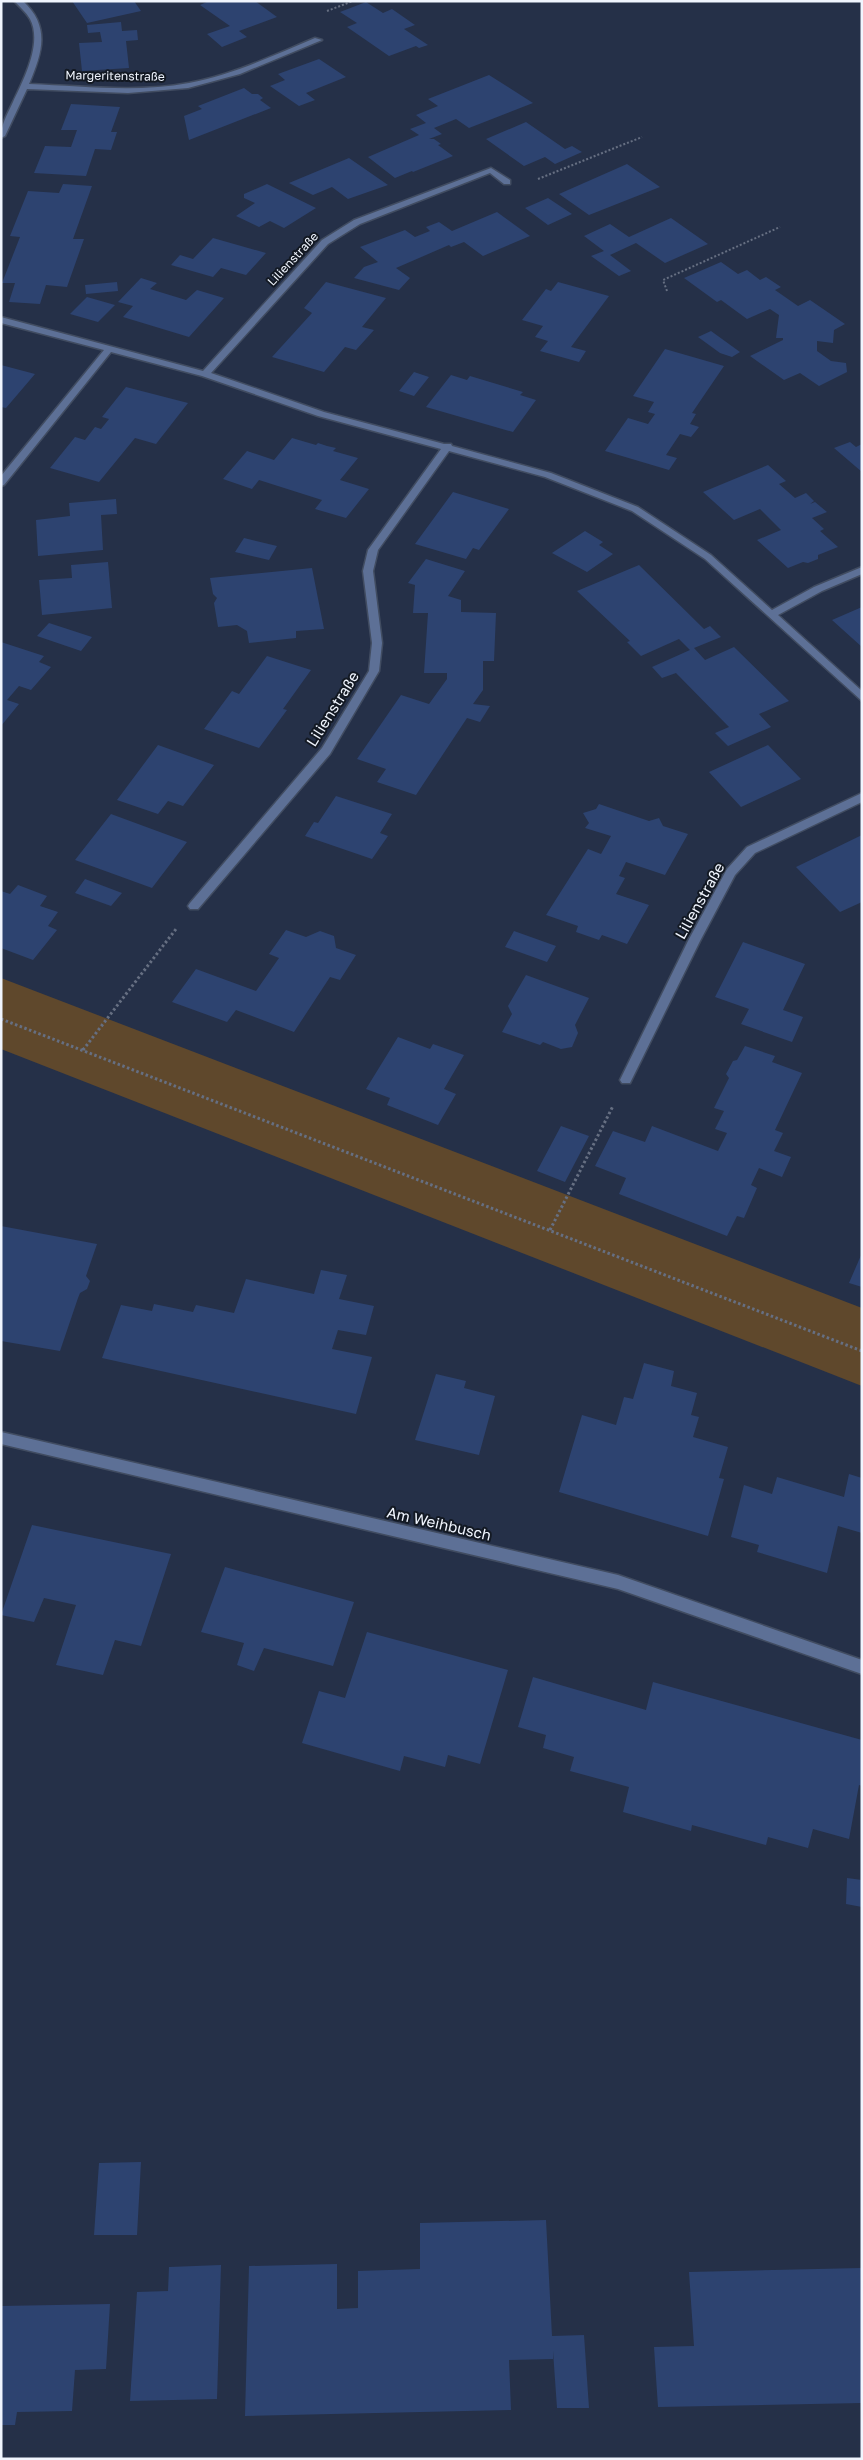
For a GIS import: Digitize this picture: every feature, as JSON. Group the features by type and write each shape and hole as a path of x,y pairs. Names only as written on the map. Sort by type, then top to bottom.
{"street":[{"path":"1,136 31,70 39,34 35,20 18,1"},
{"name":"Margeritenstraße","path":"23,86 158,89 188,86 213,80 318,40"},
{"name":"Lilienstraße","path":"205,374 325,242 357,222 491,170 506,182"},
{"path":"1,320 205,374 321,414 448,446 548,475 635,509 708,556 862,697"},
{"path":"1,483 109,348"},
{"name":"Lilienstraße","path":"194,906 326,751 374,671 377,643 368,571 373,550 448,446"},
{"path":"773,614 818,589 862,570"},
{"name":"Lilienstraße","path":"626,1080 694,941 731,872 751,850 862,797"},
{"name":"Am Weihbusch","path":"1,1438 618,1582 862,1667"}],"path":[{"path":"506,182 515,188 642,137"},
{"path":"666,291 663,280 780,227"},
{"path":"83,1050 194,906"},
{"path":"1,1018 862,1351"},
{"path":"550,1230 626,1080"}],"shaded area":[{"path":"1,978 862,1308 862,1386 1,1049"}],"building":[{"path":"72,1 134,1 141,11 87,23"},
{"path":"209,1 255,1 277,17 239,31 247,37 222,47 207,34 230,26 200,5"},
{"path":"366,2 383,13 392,9 415,25 404,29 428,45 419,48 416,46 389,56 347,27 357,23 340,12"},
{"path":"121,22 122,31 137,30 138,40 126,41 129,68 82,71 79,43 102,42 100,32 88,33 87,25"},
{"path":"319,59 346,77 306,93 315,100 299,106 270,86 285,80 278,74"},
{"path":"489,75 533,103 469,128 456,119 434,128 442,134 429,139 434,139 441,144 438,145 453,156 395,178 368,157 419,135 410,129 426,123 416,115 438,106 428,99"},
{"path":"244,88 252,94 258,94 263,98 260,100 271,108 189,140 184,116 202,109 198,106"},
{"path":"71,104 120,107 111,132 117,132 111,150 95,149 86,176 34,173 45,146 71,147 77,130 61,130"},
{"path":"526,122 565,149 572,146 582,152 555,164 545,157 524,166 486,139"},
{"path":"349,158 388,185 348,199 332,187 313,195 289,183"},
{"path":"627,164 660,187 589,215 559,194"},
{"path":"63,184 92,186 73,239 84,239 67,287 46,285 40,304 9,302 15,283 2,283 20,237 10,236 28,191 59,193"},
{"path":"267,184 316,208 284,228 270,221 259,227 236,216 255,203 244,198 244,194"},
{"path":"548,198 572,214 548,225 525,208"},
{"path":"497,212 530,236 483,256 464,242 451,247 449,245 396,268 410,278 399,290 354,278 364,267 378,262 360,247 405,230 415,237 430,231 426,227 439,222 452,231"},
{"path":"671,218 708,244 665,263 636,243 610,255 631,271 619,276 591,256 604,251 584,236 610,224 629,237"},
{"path":"213,238 266,253 246,275 221,268 213,277 171,265 180,255 193,259"},
{"path":"721,262 738,274 747,270 760,280 766,277 781,287 775,290 798,306 810,300 845,324 834,330 833,343 817,341 817,351 831,361 846,363 847,372 819,386 800,373 784,380 750,356 783,340 783,338 776,338 779,315 770,309 747,319 721,300 717,302 684,278"},
{"path":"141,278 157,283 150,289 186,300 197,290 224,298 189,337 123,317 133,306 118,302"},
{"path":"117,282 118,291 86,294 85,285"},
{"path":"326,282 386,298 362,327 374,330 356,350 345,347 324,372 272,357 312,313 304,308"},
{"path":"558,282 609,296 571,347 586,351 579,362 540,351 548,341 535,337 543,326 522,320 546,289 551,291"},
{"path":"87,297 115,305 98,322 70,314"},
{"path":"711,331 740,352 732,357 720,353 698,337"},
{"path":"665,349 724,366 692,413 696,414 690,424 699,427 691,437 680,434 666,455 677,458 669,470 605,451 628,418 648,424 655,414 648,412 654,402 633,396"},
{"path":"1,365 35,374 6,408 1,407"},
{"path":"414,372 429,377 414,396 399,391"},
{"path":"451,375 467,380 470,376 523,392 520,395 536,400 513,432 426,407"},
{"path":"126,387 188,403 156,444 135,438 99,482 50,468 75,437 85,440 95,427 101,429 109,419 102,417"},
{"path":"292,438 316,445 318,443 336,448 333,451 358,458 340,480 369,489 346,518 315,509 322,500 259,480 252,489 223,479 247,451 274,460"},
{"path":"850,442 856,447 862,444 862,472 834,448"},
{"path":"768,465 786,481 779,484 795,498 806,493 814,501 810,504 815,502 827,512 812,518 824,529 820,531 838,547 818,555 818,559 788,568 757,540 781,530 760,509 734,520 703,492"},
{"path":"453,492 509,509 479,550 473,548 466,559 415,544"},
{"path":"116,499 117,514 101,515 103,550 38,556 36,520 70,516 69,503"},
{"path":"585,531 603,542 599,545 613,554 587,572 552,553"},
{"path":"244,538 277,546 269,560 235,552"},
{"path":"426,559 465,571 448,596 461,600 461,612 496,613 494,661 483,661 483,690 473,704 490,706 480,722 467,718 416,795 377,782 386,769 357,759 401,695 429,704 447,679 447,673 424,673 428,613 413,613 415,585 408,583"},
{"path":"108,562 112,608 42,615 39,580 72,578 71,565"},
{"path":"639,565 704,629 710,626 721,637 694,648 705,660 734,647 789,701 759,714 771,727 728,746 715,733 729,727 676,673 662,678 652,667 690,650 679,639 641,656 627,642 630,641 577,591"},
{"path":"312,568 324,629 296,631 296,638 249,643 247,631 237,625 218,627 214,603 217,598 213,594 210,578"},
{"path":"862,607 862,647 832,620"},
{"path":"49,623 92,637 81,651 37,636"},
{"path":"1,642 44,656 39,662 51,667 31,690 19,686 7,700 19,704 1,726"},
{"path":"267,656 311,670 283,709 287,710 259,748 204,729 232,691 239,694"},
{"path":"158,745 214,765 183,806 168,801 158,814 117,800"},
{"path":"768,745 801,779 741,807 709,772"},
{"path":"336,796 392,814 380,833 388,836 372,859 305,836 314,822 318,823"},
{"path":"599,804 649,821 659,818 663,826 688,834 665,875 626,862 619,876 625,878 616,894 649,905 627,944 602,935 599,940 576,932 578,926 546,915 588,849 601,854 611,836 585,828 589,823 583,813 596,809"},
{"path":"111,814 187,842 152,888 75,860"},
{"path":"862,835 862,902 840,912 796,867"},
{"path":"85,879 122,893 111,906 75,893"},
{"path":"18,885 47,896 40,906 58,912 48,926 57,930 33,960 1,948 1,891 10,894"},
{"path":"286,930 306,937 320,931 334,936 336,948 356,955 340,980 330,977 294,1032 236,1010 227,1022 172,1002 196,969 256,991 279,958 269,954"},
{"path":"514,931 556,946 547,962 505,947"},
{"path":"743,942 805,964 783,1010 803,1017 792,1042 741,1024 749,1009 715,997"},
{"path":"526,975 589,998 575,1025 578,1033 572,1047 561,1049 543,1042 540,1045 502,1032 512,1014 508,1006"},
{"path":"398,1037 430,1049 433,1044 464,1055 444,1089 456,1094 438,1125 387,1105 390,1098 366,1089"},
{"path":"745,1046 775,1056 772,1062 802,1073 775,1130 783,1133 774,1151 791,1157 782,1177 759,1168 751,1185 757,1188 744,1218 737,1216 727,1236 619,1194 626,1178 595,1166 613,1131 645,1142 652,1126 718,1151 727,1133 715,1129 724,1111 714,1108 729,1078 726,1074 733,1061 737,1060"},
{"path":"561,1126 589,1136 565,1182 537,1171"},
{"path":"1,1226 97,1244 86,1276 90,1281 87,1289 80,1293 60,1351 1,1341"},
{"path":"862,1253 862,1287 849,1283"},
{"path":"321,1270 347,1275 339,1299 374,1306 366,1335 338,1330 332,1349 372,1357 356,1414 102,1358 121,1305 152,1311 154,1304 193,1312 196,1305 234,1313 246,1279 314,1294"},
{"path":"644,1363 674,1371 671,1386 697,1393 691,1415 699,1417 693,1437 728,1447 719,1478 724,1479 708,1536 559,1492 582,1415 616,1425 624,1397 633,1399"},
{"path":"436,1374 466,1381 464,1388 495,1396 479,1455 415,1440"},
{"path":"849,1474 862,1478 862,1533 838,1526 827,1573 757,1552 759,1545 731,1537 744,1485 772,1494 777,1477 844,1497"},
{"path":"32,1525 171,1554 141,1646 115,1640 103,1675 56,1665 76,1605 44,1598 34,1622 1,1615"},
{"path":"225,1567 354,1602 333,1666 264,1648 254,1671 237,1665 244,1643 201,1632"},
{"path":"367,1632 508,1670 480,1764 448,1755 445,1767 404,1756 400,1771 302,1743 319,1691 345,1698"},
{"path":"533,1677 646,1710 653,1682 862,1740 862,1786 859,1785 849,1839 813,1829 808,1848 768,1837 766,1845 692,1825 691,1831 623,1812 629,1787 570,1771 574,1757 543,1748 546,1735 518,1727"},
{"path":"847,1878 862,1880 862,1907 846,1904"},
{"path":"141,2162 137,2235 94,2235 99,2163"},
{"path":"546,2220 552,2336 584,2335 589,2408 557,2408 553,2351 553,2359 509,2360 511,2410 245,2416 249,2266 337,2264 337,2309 358,2308 358,2271 420,2269 420,2223"},
{"path":"221,2265 217,2399 130,2401 137,2292 168,2291 169,2267"},
{"path":"861,2268 862,2403 658,2407 654,2347 694,2346 689,2272"},
{"path":"110,2304 106,2369 75,2370 72,2411 17,2412 15,2425 1,2425 1,2306"}]}
